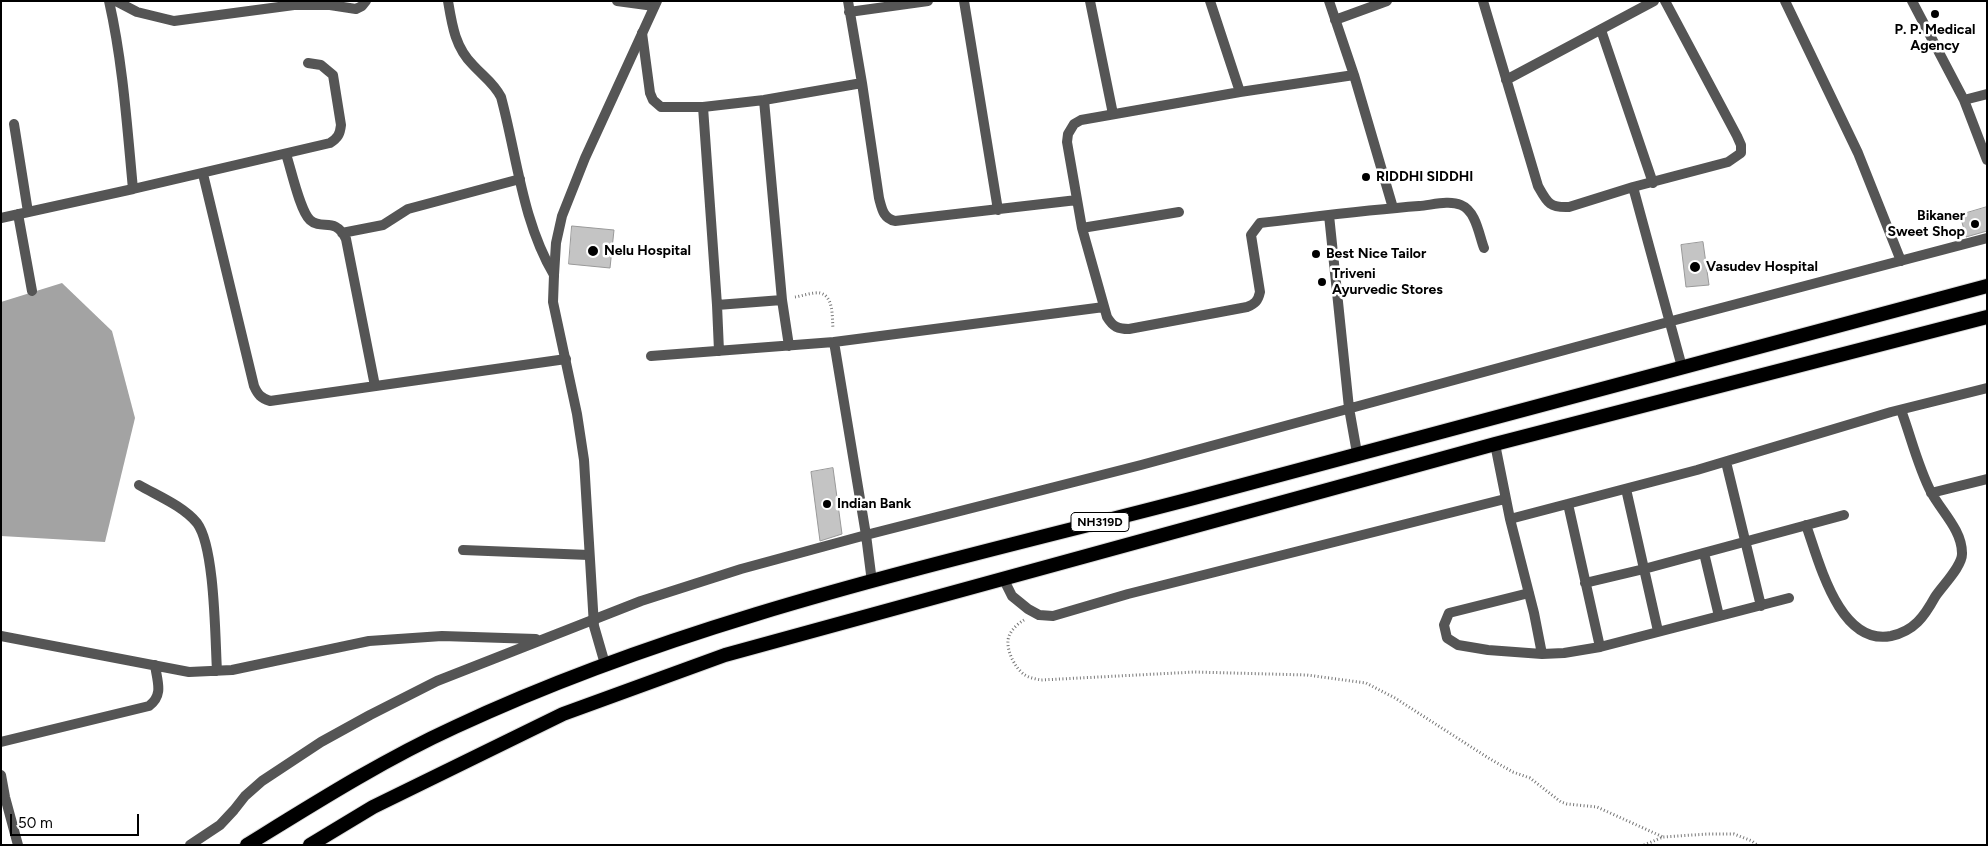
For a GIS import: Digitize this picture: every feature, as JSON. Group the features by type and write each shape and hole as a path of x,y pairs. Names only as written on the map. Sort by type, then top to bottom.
{"highway":[{"name":"NH319D","path":"247,845 370,770 453,728 605,664 667,642 872,582 1987,286"},
{"name":"NH319D","path":"310,845 374,807 563,714 624,690 725,655 1495,444 1987,317"}],"street":[{"path":"109,1 122,71 133,189"},
{"path":"116,1 137,12 174,21 294,5 330,4 356,9 366,1"},
{"path":"448,1 459,47 473,66 497,88 501,96 520,179 539,247 554,275"},
{"path":"605,664 594,620 584,460 577,414 553,302 556,243 562,216 585,158 656,4 617,1"},
{"path":"928,1 848,6 862,83 879,198 883,212 888,219 895,221 1077,200"},
{"path":"964,1 998,210"},
{"path":"1090,1 1113,114"},
{"path":"1210,1 1240,92"},
{"path":"1329,1 1354,75 1392,208"},
{"path":"1336,20 1388,1"},
{"path":"1483,1 1538,186 1552,206 1569,207 1633,187 1728,162 1741,153 1741,145 1737,136 1665,1"},
{"path":"1506,80 1654,1"},
{"path":"1785,1 1858,153 1901,261"},
{"path":"1912,1 1964,100 1987,160"},
{"path":"1601,30 1652,182"},
{"path":"642,33 650,93 661,107 703,107 764,100 862,83"},
{"path":"1,218 203,174 330,143 337,139 341,126 334,75 321,66 308,63"},
{"path":"1354,75 1113,114 1081,120 1074,124 1068,134 1067,142 1082,228 1104,307 1111,324 1121,329 1130,329 1246,307 1258,299 1260,292 1251,240 1255,228 1260,223 1392,208 1462,205 1474,218 1484,248"},
{"path":"1964,100 1987,94"},
{"path":"764,100 782,300 789,346"},
{"path":"703,107 719,351"},
{"path":"14,124 32,292"},
{"path":"286,154 303,208 309,219 314,222 331,224 346,239 375,386"},
{"path":"203,174 257,394 263,399 270,401 566,359"},
{"path":"342,233 383,225 408,209 520,179"},
{"path":"1633,187 1668,322 1682,367"},
{"path":"1082,228 1179,212"},
{"path":"1329,215 1350,408 1357,453"},
{"path":"190,845 220,824 234,810 244,796 262,781 321,742 437,681 641,601 740,569 866,535 1141,465 1668,322 1987,238"},
{"path":"717,305 782,300"},
{"path":"651,356 834,342 1104,307"},
{"path":"834,342 872,582"},
{"path":"1510,520 1726,462 1901,410 1987,388"},
{"path":"1806,525 1828,587 1849,622 1858,630 1885,637 1901,634 1914,627 1923,617 1940,588 1960,563 1963,556 1962,546 1954,528 1931,494 1901,410"},
{"path":"1495,444 1510,520 1529,593 1542,654"},
{"path":"1726,462 1761,606"},
{"path":"1931,494 1987,479"},
{"path":"139,485 187,513 203,532 208,554 217,671"},
{"path":"1626,489 1658,632"},
{"path":"1004,580 1012,596 1031,611 1044,616 1053,616 1137,592 1505,496"},
{"path":"1568,504 1600,647"},
{"path":"1585,583 1844,515"},
{"path":"463,550 589,555"},
{"path":"1704,553 1719,616"},
{"path":"1529,593 1449,613 1444,626 1447,638 1458,645 1488,650 1542,654 1564,653 1600,647 1789,598"},
{"path":"1,636 189,672 232,670 369,641 442,636 543,639"},
{"path":"1,742 149,706 158,699 159,692 155,665"},
{"path":"1,775 3,797 18,845"}],"path":[{"path":"782,300 819,293 826,297 830,302 834,342"},
{"path":"1031,611 1008,636 1012,657 1018,670 1027,676 1040,680 1195,672 1307,675 1366,683 1395,698 1490,759 1513,772 1530,778 1561,802 1597,807 1664,837"},
{"path":"1644,845 1664,837 1678,835 1734,834 1757,845"}],"shaded area":[{"path":"62,283 112,331 135,418 105,542 1,536 1,302"}],"building":[{"name":"Bikaner Sweet Shop","path":"1987,207 1987,231 1966,237 1960,215"},
{"path":"572,226 614,230 610,268 569,264"},
{"path":"1703,242 1709,285 1686,287 1681,245"},
{"name":"Indian Bank","path":"833,468 842,534 820,541 811,472"}],"place":[{"name":"P. P. Medical Agency","path":"1935,14"},
{"name":"RIDDHI SIDDHI","path":"1366,177"},
{"name":"Bikaner Sweet Shop","path":"1975,224"},
{"name":"Nelu Hospital","path":"593,251"},
{"name":"Best Nice Tailor","path":"1316,254"},
{"name":"Vasudev Hospital","path":"1695,267"},
{"name":"Triveni Ayurvedic Stores","path":"1322,282"},
{"name":"Indian Bank","path":"827,504"}]}
